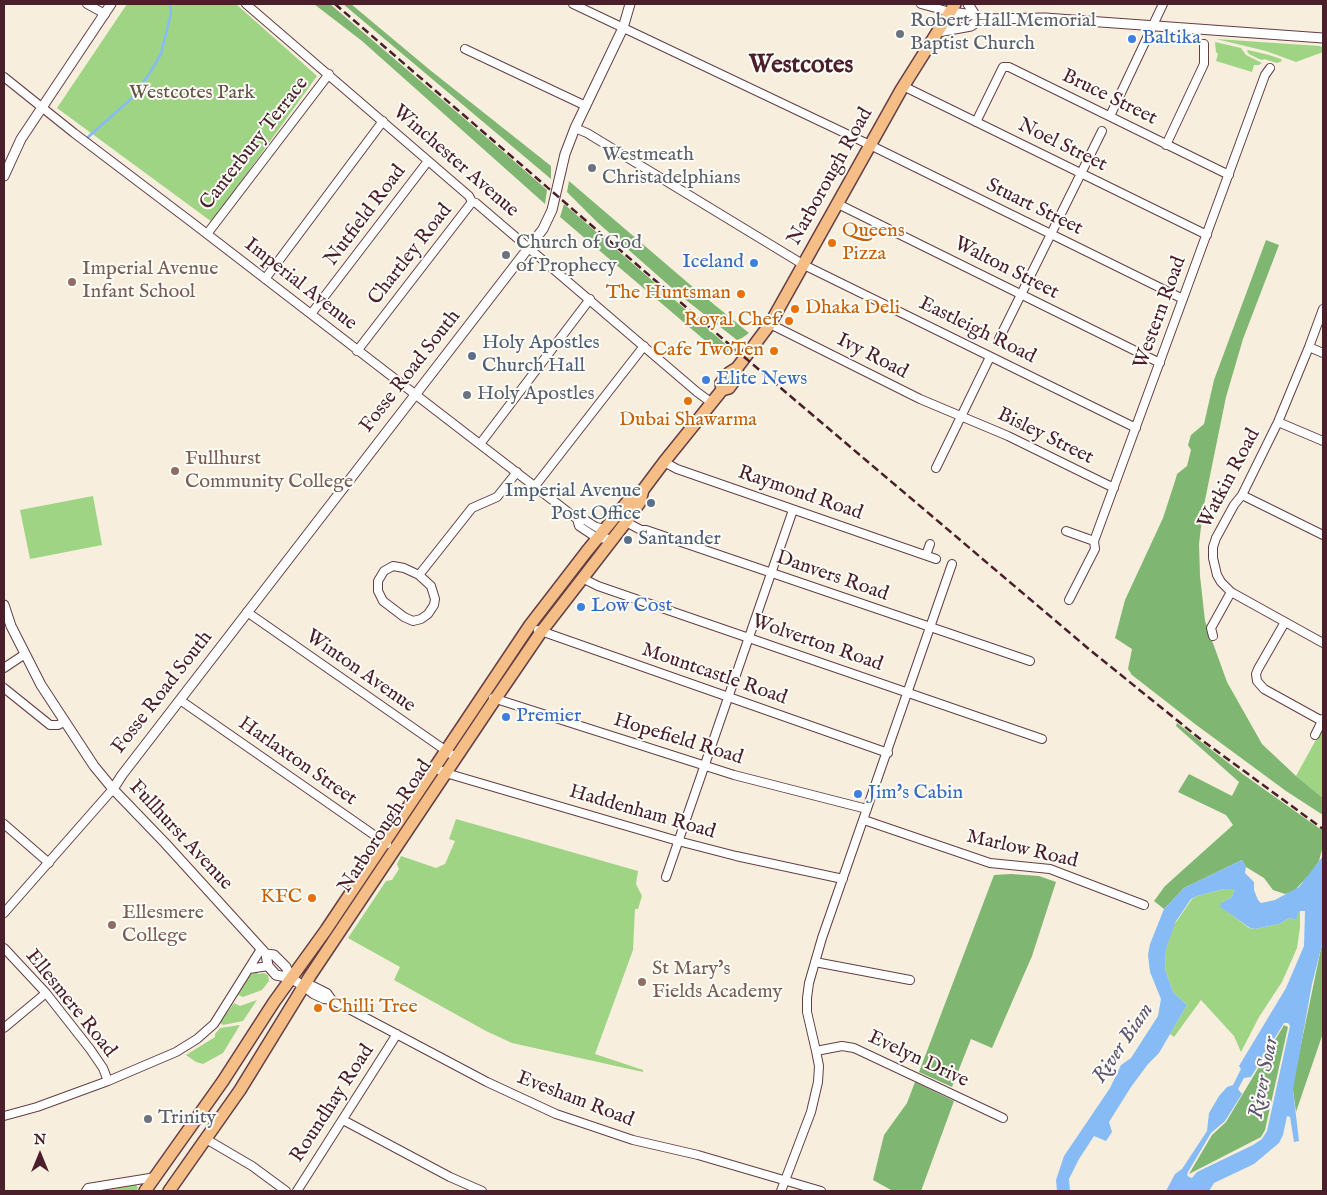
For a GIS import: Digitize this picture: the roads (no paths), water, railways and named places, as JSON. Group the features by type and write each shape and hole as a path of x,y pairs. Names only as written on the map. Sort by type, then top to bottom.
{"main road":[{"name":"Narborough Road","path":"145,1191 223,1082 274,1002 326,930 385,842 450,754 496,698 541,632 626,522 640,502 643,490 722,390 721,383 729,373 738,368 770,324 903,86 953,8"},
{"name":"Narborough Road","path":"450,754 481,697 530,625 604,529 632,496 643,490"},
{"name":"Narborough Road","path":"168,1191 240,1090 303,986 395,849 439,770"}],"street":[{"path":"87,4 105,14"},
{"path":"4,176 21,139 111,4"},
{"name":"Winchester Avenue","path":"246,4 330,74 468,196 472,202 476,203 712,403"},
{"name":"Stuart Street","path":"573,4 870,145 1183,299"},
{"name":"Fosse Road South","path":"4,913 113,790 122,775 247,612 544,229 552,210 565,154 575,128 623,28 630,4"},
{"path":"921,4 953,8 978,17 1045,18 1323,38"},
{"path":"968,4 978,17"},
{"path":"1110,116 1163,4"},
{"path":"938,32 971,26 978,17"},
{"path":"1166,145 1204,64 1204,44"},
{"path":"465,49 586,106"},
{"name":"Bruce Street","path":"976,122 1005,66 1229,175"},
{"name":"Western Road","path":"1069,600 1095,549 1094,541 1265,75 1270,68"},
{"name":"Canterbury Terrace","path":"207,234 330,74"},
{"name":"Imperial Avenue","path":"4,77 74,133 577,519 585,520 596,527 604,529"},
{"name":"Noel Street","path":"903,86 1207,235"},
{"path":"265,279 383,121"},
{"name":"Eastleigh Road","path":"575,128 804,265 1136,428"},
{"path":"999,339 1102,131"},
{"name":"Nutfield Road","path":"311,314 428,161"},
{"name":"Chartley Road","path":"357,351 472,202"},
{"name":"Walton Street","path":"838,204 1160,363"},
{"path":"480,444 590,299"},
{"name":"Watkin Road","path":"1323,309 1310,347 1278,422 1242,495 1216,538 1213,558 1217,575 1231,592 1323,642"},
{"name":"Ivy Road","path":"770,324 920,399 961,415"},
{"path":"536,486 644,346"},
{"path":"1310,347 1323,352"},
{"path":"936,468 990,357"},
{"name":"Bisley Street","path":"961,415 1114,488"},
{"path":"1278,422 1323,442"},
{"name":"Raymond Road","path":"664,462 676,469 936,559"},
{"path":"419,576 472,508 497,497 517,472"},
{"path":"1242,495 1323,535"},
{"path":"666,877 793,510"},
{"name":"Imperial Avenue","path":"577,519 579,526 597,538"},
{"name":"Danvers Road","path":"626,522 636,528 1030,661"},
{"path":"1066,531 1094,541"},
{"path":"597,538 612,539"},
{"path":"926,555 930,544"},
{"path":"781,1191 816,1097 819,1066 807,1012 807,998 815,962 952,564"},
{"path":"393,566 410,570 419,576 431,586 435,599 434,605 428,614 413,621 404,617 384,601 378,591 378,581 384,571 393,566"},
{"name":"Wolverton Road","path":"582,578 598,586 1042,739"},
{"path":"1214,636 1211,628 1231,592"},
{"name":"Fullhurst Avenue","path":"4,605 12,626 41,685 94,766 113,790 165,843 263,952 274,955 286,967 291,978"},
{"name":"Winton Avenue","path":"247,612 450,754"},
{"path":"1285,622 1258,669 1256,674 1257,681 1264,689 1323,720 1315,734"},
{"name":"Mountcastle Road","path":"530,625 541,632 888,753"},
{"path":"4,668 25,654"},
{"path":"4,688 50,725 58,726 64,722"},
{"name":"Hopefield Road","path":"481,697 496,698 704,766 867,810"},
{"name":"Harlaxton Street","path":"180,700 395,849"},
{"name":"Haddenham Road","path":"439,770 678,841 736,856 843,879"},
{"name":"Marlow Road","path":"864,820 990,863 1041,868 1058,872 1144,905"},
{"path":"4,824 49,863"},
{"name":"Ellesmere Road","path":"4,948 46,993 100,1063 108,1081"},
{"path":"249,969 268,966 263,952"},
{"path":"4,1116 37,1107 108,1081 176,1052 197,1040 214,1024 249,969 263,952"},
{"path":"815,962 910,980"},
{"name":"Fullhurst Avenue","path":"268,966 276,974 291,978 303,986"},
{"name":"Evesham Road","path":"303,986 314,994 324,999 332,1000 487,1082 556,1114 633,1140 698,1155 821,1191"},
{"path":"4,1028 46,993"},
{"name":"Roundhay Road","path":"297,1191 397,1034"},
{"name":"Evelyn Drive","path":"816,1051 842,1046 854,1048 1003,1118"},
{"path":"342,1120 450,1177 482,1191"},
{"path":"206,1139 252,1166 286,1191"},
{"path":"86,1191 88,1188 156,1177"}],"water":[{"path":"1323,856 1323,941 1312,984 1293,1090 1299,1141 1294,1142 1290,1117 1287,1116 1283,1135 1279,1143 1254,1164 1214,1183 1209,1191 1166,1191 1175,1174 1182,1169 1207,1131 1209,1113 1219,1096 1227,1087 1233,1085 1241,1069 1239,1066 1286,988 1304,946 1305,911 1300,911 1295,920 1290,918 1279,924 1255,929 1250,928 1219,906 1232,897 1234,891 1233,889 1224,889 1191,899 1176,921 1166,949 1165,969 1173,992 1187,1005 1159,1053 1131,1087 1109,1122 1112,1132 1106,1141 1094,1136 1069,1179 1070,1191 1057,1191 1056,1180 1064,1156 1110,1088 1121,1065 1131,1058 1158,1016 1161,999 1150,972 1148,955 1150,944 1164,909 1184,888 1242,860 1246,867 1245,873 1254,882 1254,890 1261,903 1275,900 1299,887","holes":["1284,1023 1288,1023 1290,1026 1267,1131 1262,1139 1197,1172 1192,1178 1189,1177 1187,1175 1188,1172 1211,1133 1225,1121 1242,1094 1238,1089 1244,1078 1251,1077"]}],"waterway":[{"path":"86,139 132,98 149,74 161,54 171,13 170,4"}],"railway":[{"path":"335,4 730,345 1090,650 1199,738 1323,829"}],"place":[{"name":"Robert Hall Memorial Baptist Church","path":"900,34"},
{"name":"Baltika","path":"1132,39"},
{"name":"Westmeath Christadelphians","path":"592,168"},
{"name":"Queens Pizza","path":"832,243"},
{"name":"Church of God of Prophecy","path":"506,255"},
{"name":"Iceland","path":"754,263"},
{"name":"Imperial Avenue Infant School","path":"72,282"},
{"name":"The Huntsman","path":"741,294"},
{"name":"Dhaka Deli","path":"795,309"},
{"name":"Royal Chef","path":"789,321"},
{"name":"Cafe TwoTen","path":"774,351"},
{"name":"Holy Apostles Church Hall","path":"472,356"},
{"name":"Elite News","path":"706,380"},
{"name":"Holy Apostles","path":"467,395"},
{"name":"Dubai Shawarma","path":"688,401"},
{"name":"Fullhurst Community College","path":"175,471"},
{"name":"Imperial Avenue Post Office","path":"651,503"},
{"name":"Santander","path":"628,540"},
{"name":"Low Cost","path":"581,607"},
{"name":"Premier","path":"506,717"},
{"name":"Jim's Cabin","path":"858,794"},
{"name":"KFC","path":"312,898"},
{"name":"Ellesmere College","path":"112,925"},
{"name":"St Mary's Fields Academy","path":"642,982"},
{"name":"Chilli Tree","path":"318,1008"},
{"name":"Trinity","path":"148,1119"}],"district":[{"name":"Westcotes","path":"801,67"}],"park label":[{"name":"Westcotes Park","path":"192,94"}],"water label":[{"name":"River Biam","path":"1124,1044"},
{"name":"River Soar","path":"1265,1078"}]}
